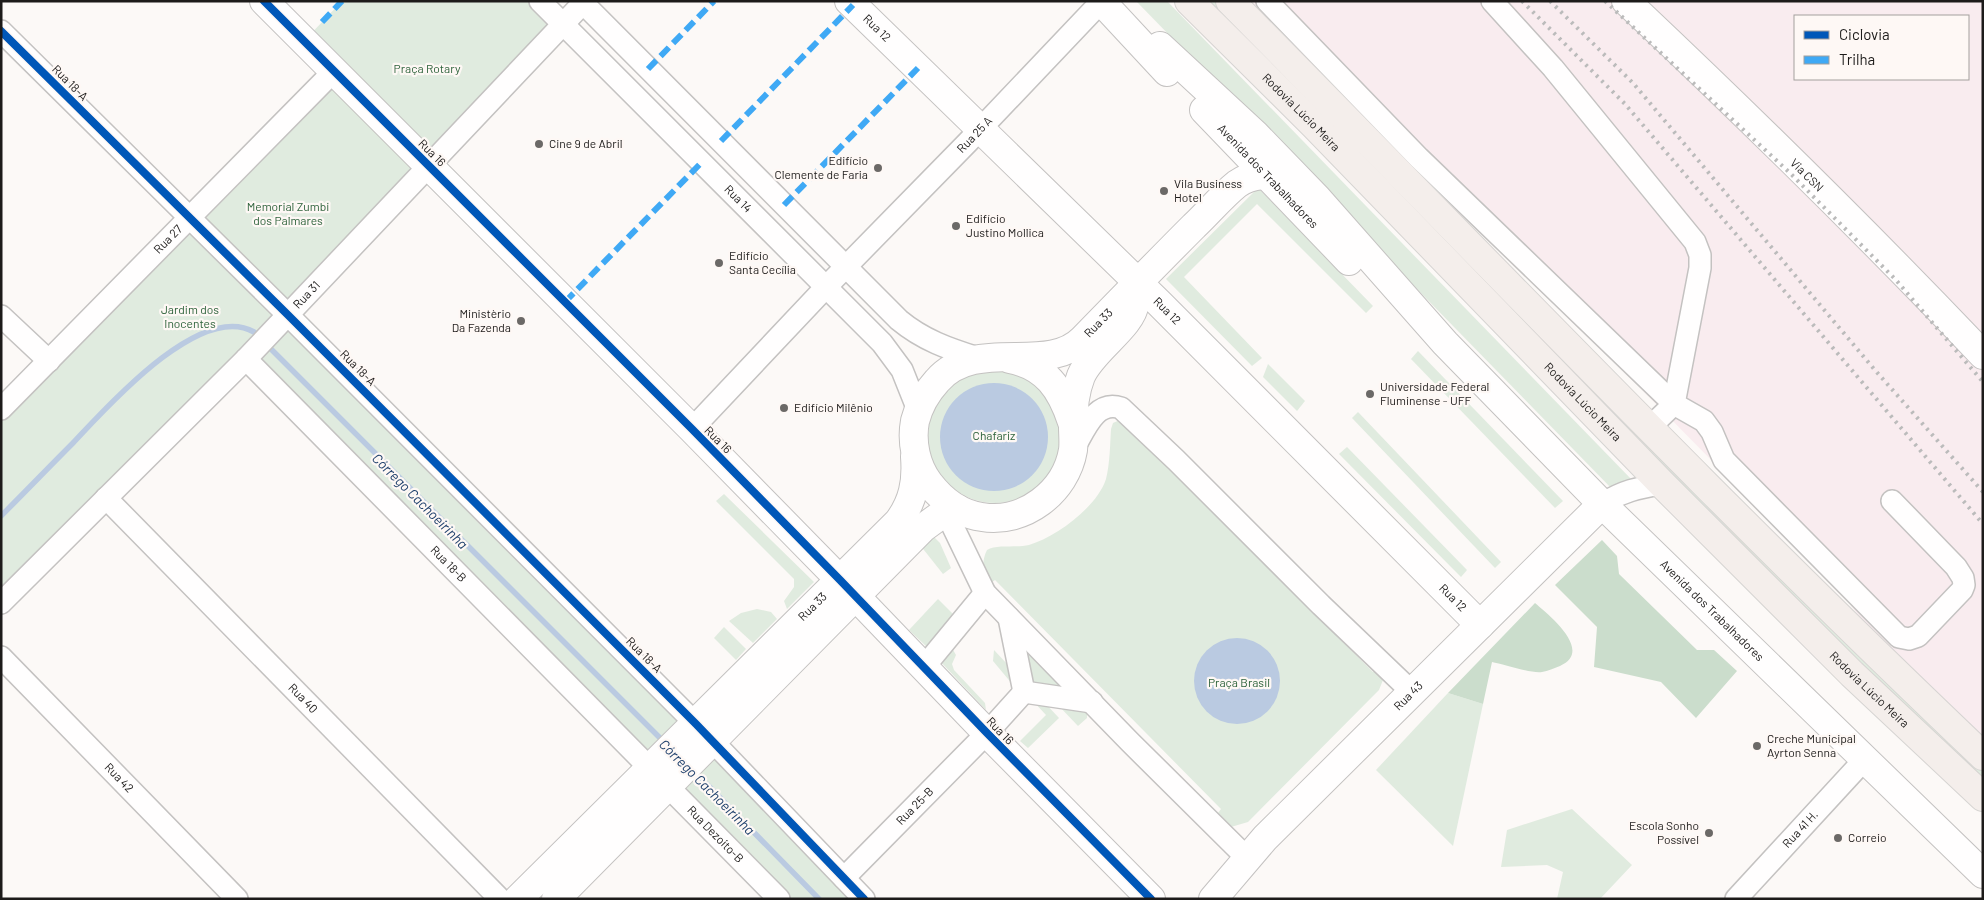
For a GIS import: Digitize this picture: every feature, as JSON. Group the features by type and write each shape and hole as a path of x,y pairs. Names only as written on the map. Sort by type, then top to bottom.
{"main road":[{"name":"Rodovia Lúcio Meira","path":"1188,1 1314,125 1662,484 1852,674 1983,797"},
{"path":"1230,1 1649,428 1878,657 1983,756"}],"street":[{"name":"Rua 16","path":"264,1 692,429 987,733 1154,897"},
{"name":"Rua 14","path":"540,1 882,343 896,361 906,379 918,410"},
{"name":"Rua 12","path":"849,1 981,128 1480,625"},
{"path":"1267,1 1419,158 1674,404 1704,421 1712,432 1724,460 1842,578 1893,633 1903,640 1918,636 1958,595 1964,585 1963,578 1956,567 1892,500"},
{"path":"1492,1 1553,68 1695,242 1700,255 1700,268 1674,404 1649,428"},
{"name":"Via CSN","path":"1626,1 1740,109 1924,293 1983,355"},
{"name":"Rua 31","path":"1,603 284,319 583,2"},
{"path":"583,2 910,329 947,349 1019,361 1038,370 1053,383 1065,400 1073,437"},
{"name":"Rua 25 A","path":"826,287 1105,2"},
{"name":"Avenida dos Trabalhadores","path":"1105,2 1160,46 1255,134 1317,198 1445,344 1602,504 1983,874"},
{"name":"Avenida dos Trabalhadores","path":"1105,2 1136,41 1353,265 1445,344"},
{"name":"Rua 18-A","path":"1,31 190,217 284,319 864,899"},
{"name":"Rua 27","path":"1,409 334,71"},
{"path":"1232,139 1240,162 1238,183"},
{"path":"1266,174 1278,176 1290,183 1372,261"},
{"name":"Rua 33","path":"848,588 905,513 914,488 916,469 914,430 918,410 927,391 941,376 958,364 988,357 1046,355 1074,347 1134,282 1238,183 1266,174"},
{"name":"Rua 33","path":"914,451 922,475 947,506 982,517 1007,517 1031,509 1051,494 1066,473 1073,437 1076,396 1081,376 1092,358 1130,316 1136,301 1134,282"},
{"path":"692,429 826,287"},
{"path":"1,316 49,361"},
{"name":"Rua 18-B","path":"248,356 662,774"},
{"path":"1073,437 1098,411 1109,405 1121,408 1412,692"},
{"path":"1602,504 1614,496 1632,489 1662,484"},
{"name":"Rua 40","path":"106,498 500,899"},
{"name":"Rua 43","path":"1210,896 1602,504"},
{"path":"947,506 985,594 1246,858"},
{"name":"Rua 33","path":"662,774 848,588 923,528 947,506"},
{"path":"924,667 985,594"},
{"path":"1009,618 1024,692 1092,702"},
{"name":"Rua 42","path":"1,657 237,899"},
{"name":"Rua 25-B","path":"844,878 987,733 1024,692"},
{"name":"Rua 41 H.","path":"1736,899 1865,759"},
{"path":"518,899 662,774"},
{"path":"556,899 662,774"},
{"name":"Rua Dezoito-B","path":"662,774 779,899"}],"shaded area":[{"path":"1249,1 1983,1 1983,742 1881,645 1840,591 1599,346"}],"green space":[{"path":"342,1 540,1 563,24 288,315 696,724 655,764 246,359 1,603 1,409 334,71 304,41"},
{"path":"1136,1 1167,1 1633,481 1613,490"},
{"path":"1200,1 1217,1 1954,745 1983,771 1983,788"},
{"path":"1258,188 1373,306 1366,313 1257,204 1184,277 1262,358 1252,366 1166,279"},
{"path":"1418,351 1563,501 1555,508 1411,359"},
{"path":"1268,364 1305,401 1297,411 1263,377"},
{"name":"Chafariz","path":"995,369 1020,375 1042,389 1056,411 1062,436 1056,461 1042,483 1020,497 995,503 970,497 948,483 934,461 928,436 934,411 948,389 970,375"},
{"path":"1358,412 1501,562 1495,568 1352,418"},
{"name":"Praça Brasil","path":"1122,419 1129,429 1373,672 1377,669 1383,680 1379,690 1248,822 1231,827 1215,817 1221,809 995,580 988,585 985,576 983,563 987,550 996,547 1029,545 1040,541 1074,520 1094,500 1106,479 1113,423"},
{"path":"1347,447 1467,570 1461,577 1339,454"},
{"path":"724,494 814,582 787,609 784,601 794,587 794,579 716,501"},
{"path":"934,537 940,543 951,568 943,574 920,545"},
{"path":"1602,540 1617,556 1619,574 1697,650 1714,650 1737,671 1696,718 1661,682 1594,667 1597,627 1555,585"},
{"path":"938,599 955,616 927,647 909,630"},
{"path":"1535,603 1566,633 1571,643 1572,652 1569,659 1560,666 1542,672 1492,662 1483,704 1448,693"},
{"path":"757,609 771,612 777,619 753,643 729,621 741,613"},
{"path":"724,627 746,649 736,660 714,638"},
{"path":"952,648 956,655 952,664 954,670 985,703 986,710 939,660"},
{"path":"994,650 1009,666 1013,685 993,661"},
{"path":"1026,650 1062,687 1035,686 1029,679"},
{"path":"1448,693 1483,704 1453,846 1376,770"},
{"path":"1033,701 1044,702 1059,718 1028,748 1020,741 1046,715"},
{"path":"1057,704 1085,711 1087,718 1078,726"},
{"path":"713,741 864,899 779,899 669,785"},
{"path":"1572,809 1632,865 1600,899 1557,899 1563,872 1547,865 1501,867 1507,830"}],"water":[{"name":"Chafariz","path":"994,383 1015,387 1032,399 1044,416 1048,437 1044,458 1032,475 1015,487 994,491 973,487 956,475 944,458 940,437 944,416 956,399 973,387"},
{"path":"1237,638 1253,641 1261,645 1273,657 1277,665 1280,681 1277,697 1273,705 1261,717 1253,721 1237,724 1221,721 1213,717 1201,705 1197,697 1194,681 1197,665 1201,657 1213,645 1221,641"}],"waterway":[{"name":"Córrego Cachoeirinha","path":"1,516 131,384 182,344 208,331 232,326 254,332 665,743"},
{"name":"Córrego Cachoeirinha","path":"693,770 819,899"}],"railway":[{"path":"1522,1 1625,104 1983,524"},
{"path":"1550,1 1633,83 1874,369 1983,492"},
{"path":"1605,1 1790,173 1896,280 1983,382"}],"marked path":[{"path":"322,22 342,1"},
{"path":"648,69 714,1"},
{"path":"721,141 853,5"},
{"path":"784,205 918,68"},
{"path":"565,302 702,162"}],"cycle path":[{"path":"264,1 692,429 1151,899"},
{"path":"1,31 288,315 696,724 864,899"}],"place":[{"name":"Cine 9 de Abril","path":"539,144"},
{"name":"Edifício Clemente de Faria","path":"878,168"},
{"name":"Vila Business Hotel","path":"1164,191"},
{"name":"Edifício Justino Mollica","path":"956,226"},
{"name":"Edifício Santa Cecília","path":"719,263"},
{"name":"Ministèrio Da Fazenda","path":"521,321"},
{"name":"Universidade Federal Fluminense - UFF","path":"1370,394"},
{"name":"Edifício Milênio","path":"784,408"},
{"name":"Creche Municipal Ayrton Senna","path":"1757,746"},
{"name":"Escola Sonho Possível","path":"1709,833"},
{"name":"Correio","path":"1838,838"}],"park label":[{"name":"Praça Rotary","path":"427,69"},
{"name":"Memorial Zumbi dos Palmares","path":"288,214"},
{"name":"Jardim dos Inocentes","path":"190,317"}]}
